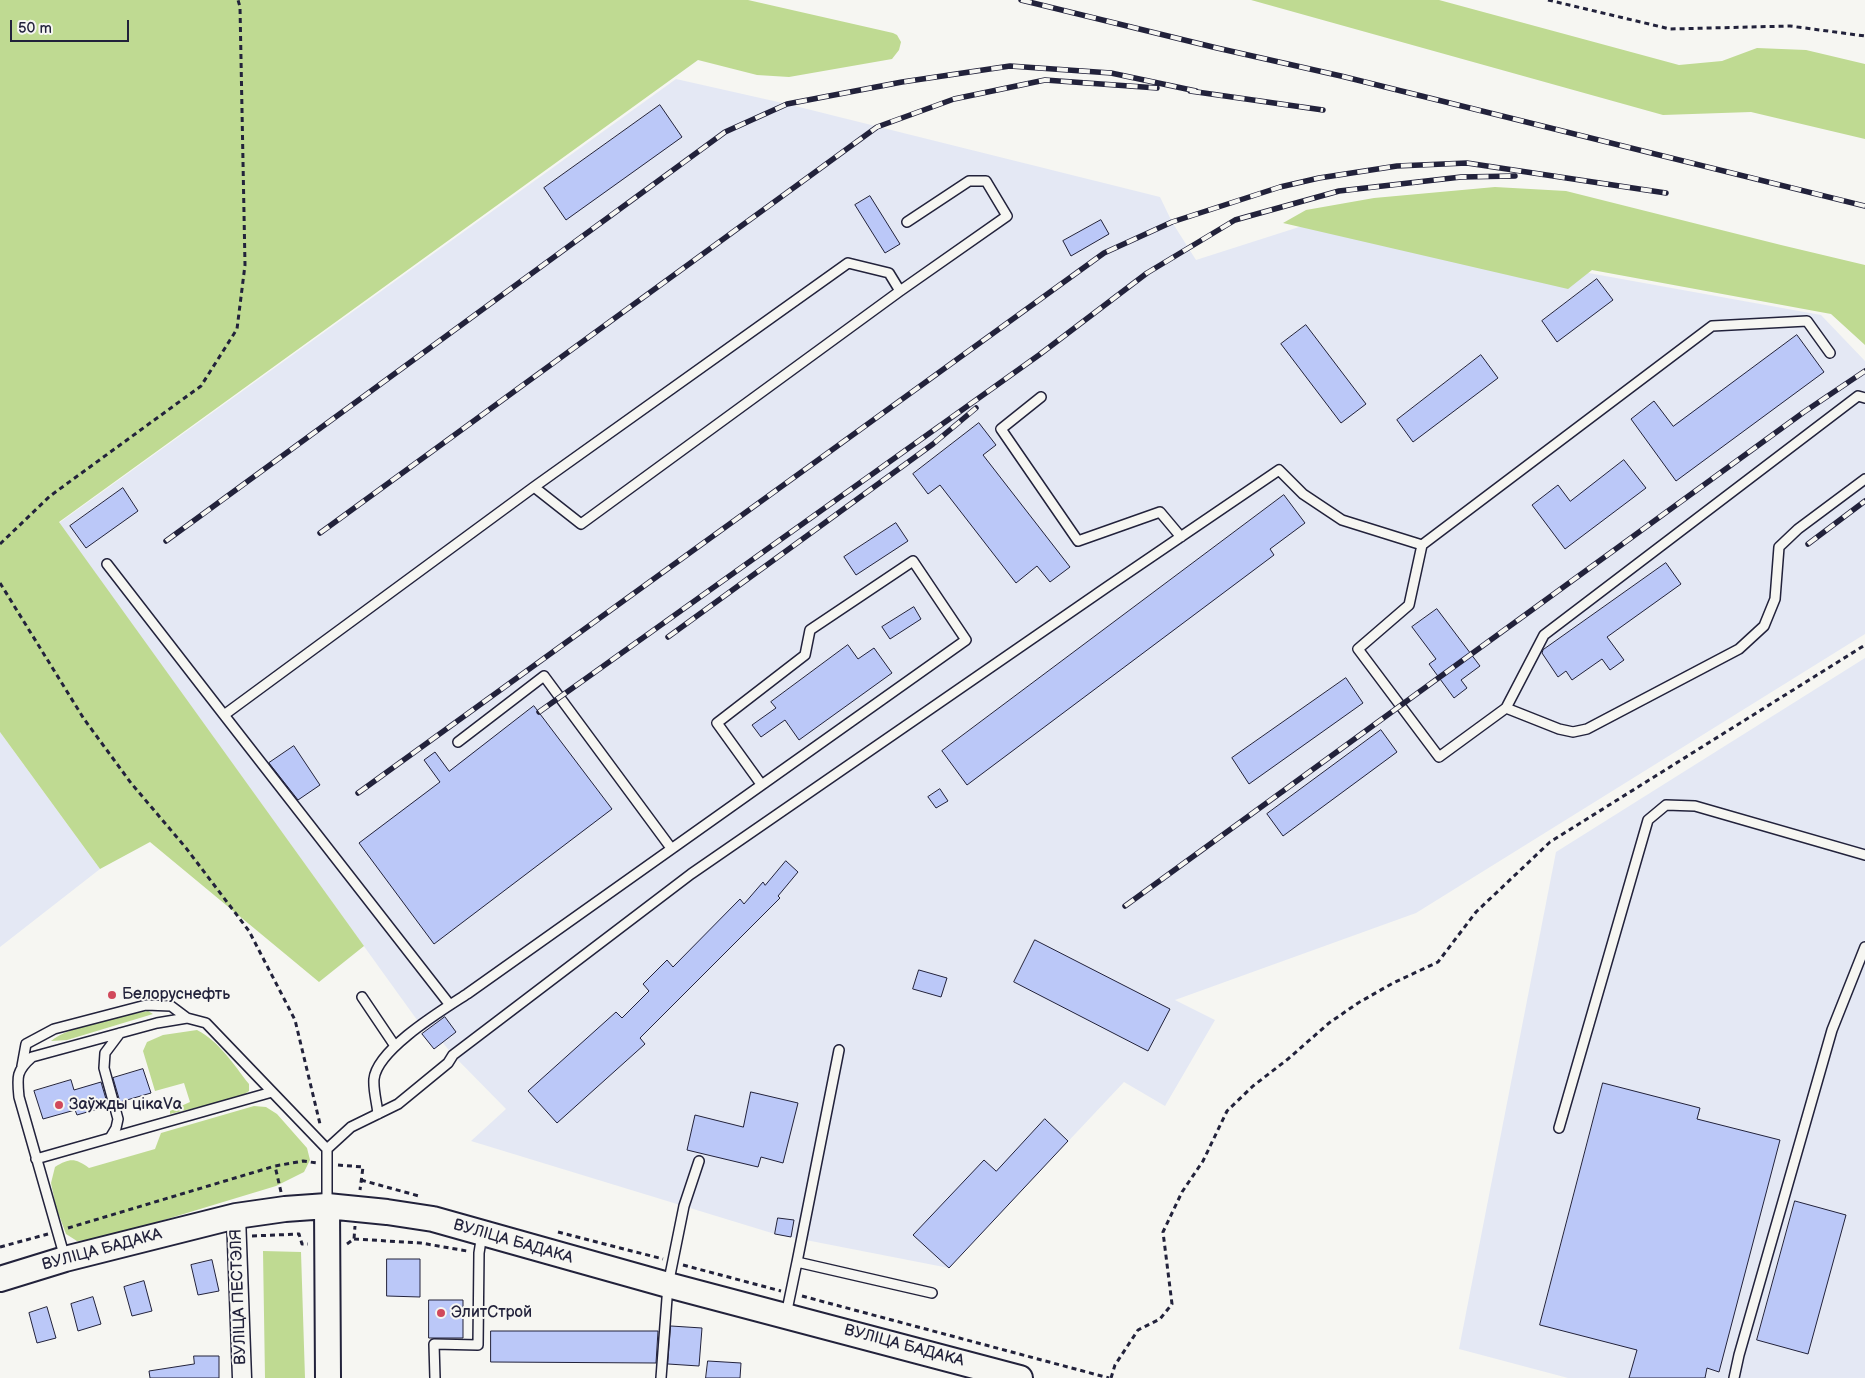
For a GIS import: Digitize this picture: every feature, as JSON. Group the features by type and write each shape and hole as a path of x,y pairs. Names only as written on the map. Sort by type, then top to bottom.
{"main road":[{"name":"ВУЛІЦА БАДАКА","path":"0,1279 65,1258 236,1226 285,1209 327,1206 358,1209 433,1219 668,1285 788,1304 1020,1378"},
{"path":"327,1206 328,1378"}],"street":[{"name":"ВУЛІЦА ПЕСТЭЛЯ","path":"236,1226 242,1378"}],"lane":[{"path":"534,487 581,524 900,291 1007,216 986,181 969,181 907,222"},
{"path":"224,715 534,487 848,263 889,274 900,291"},
{"path":"1830,353 1807,321 1712,326 1422,545 1409,605 1358,649 1439,757 1506,708 1544,634 1858,396 1865,398"},
{"path":"1041,397 1001,429 1078,541 1160,512 1181,536"},
{"path":"327,1149 351,1127 398,1104 448,1063 453,1055 691,874 1279,470 1303,494 1342,520 1422,545"},
{"path":"1506,708 1559,729 1573,732 1587,729 1739,649 1764,626 1775,599 1779,547 1798,529 1865,479"},
{"path":"378,1114 374,1078 381,1062 395,1046 420,1025 966,640 913,561 810,630 805,655 717,723 761,784"},
{"path":"107,564 450,1005"},
{"path":"458,742 544,676 671,848"},
{"path":"1559,1128 1648,820 1666,805 1695,806 1865,855"},
{"path":"1734,1378 1832,1030 1865,947"},
{"path":"362,997 395,1046"},
{"path":"65,1258 19,1097 17,1077 22,1066 26,1044 54,1029 146,1005 171,1006 188,1018 206,1023 327,1149 327,1206"},
{"path":"22,1066 32,1057 157,1023 188,1018"},
{"path":"110,1138 116,1128 118,1119 104,1068 105,1053 120,1033"},
{"path":"788,1304 838,1050"},
{"path":"36,1159 272,1092"},
{"path":"661,1378 668,1285 672,1262 684,1206 699,1161"},
{"path":"436,1378 434,1344 478,1345 478,1253 482,1233"},
{"path":"797,1262 932,1293"}],"path":[{"path":"0,544 50,496 201,386 237,329 245,264 240,7 238,0"},
{"path":"1548,0 1670,29 1790,26 1865,36"},
{"path":"0,583 84,718 131,783 186,848 249,931 295,1020 327,1149"},
{"path":"550,1230 672,1262 788,1304 1110,1378 1115,1365 1138,1330 1160,1319 1172,1304 1164,1232 1182,1192 1203,1161 1226,1111 1253,1086 1329,1024 1358,1003 1438,962 1476,912 1550,842 1865,645"},
{"path":"0,1247 57,1232 275,1166 302,1162 363,1167 354,1239 347,1244 302,1244 299,1234 285,1234 236,1226"},
{"path":"275,1166 285,1209 285,1234"},
{"path":"361,1180 427,1198"}],"shaded area":[{"path":"676,79 787,104 1160,197 1172,222 1196,260 1321,220 1594,274 1821,315 1865,361 1865,634 1416,913 1175,1000 1215,1020 1165,1106 1124,1082 949,1268 775,1234 471,1141 506,1109 443,1043 434,1049 422,1034 425,1031 59,523"},
{"path":"1865,658 1865,1378 1568,1378 1459,1349 1556,852"},
{"path":"0,732 100,869 0,947"}],"green space":[{"path":"0,0 748,0 893,33 897,35 901,42 899,50 892,59 789,77 757,75 698,60 59,522 364,946 319,982 150,842 100,869 0,732"},
{"path":"1251,0 1439,0 1679,65 1722,61 1757,48 1806,50 1865,64 1865,139 1751,112 1663,115"},
{"path":"1495,187 1566,191 1865,265 1865,345 1831,314 1592,270 1568,289 1283,223 1306,210 1374,198"},
{"path":"148,1011 153,1014 67,1040 51,1041 83,1026"},
{"path":"197,1030 212,1040 226,1054 249,1084 249,1091 240,1097 170,1114 170,1111 190,1102 184,1083 155,1091 143,1051 147,1042 163,1035"},
{"path":"254,1106 266,1107 277,1114 307,1148 310,1160 304,1172 276,1186 101,1239 77,1241 66,1234 56,1207 51,1183 55,1167 72,1160 80,1162 89,1168 155,1149 161,1133"},
{"path":"263,1251 301,1252 305,1378 265,1378"}],"building":[{"path":"660,105 682,137 566,220 544,188"},
{"path":"870,196 900,244 885,253 855,205"},
{"path":"1101,220 1109,234 1071,256 1063,241"},
{"path":"1597,279 1613,300 1557,342 1542,321"},
{"path":"1306,325 1366,404 1341,423 1281,344"},
{"path":"1797,335 1824,372 1676,481 1631,419 1654,401 1673,426"},
{"path":"1481,355 1498,378 1413,442 1397,420"},
{"path":"979,423 996,445 983,455 1070,567 1050,582 1037,566 1016,583 940,485 928,494 913,474"},
{"path":"1624,460 1646,488 1565,549 1532,505 1558,485 1570,501"},
{"path":"123,488 138,511 86,548 70,526"},
{"path":"1284,495 1305,523 1270,549 1274,555 967,785 942,751"},
{"path":"896,523 908,541 856,575 844,557"},
{"path":"1666,563 1681,584 1607,637 1624,660 1610,670 1602,659 1572,680 1566,671 1558,677 1542,653 1543,650"},
{"path":"914,607 921,619 890,639 882,627"},
{"path":"1437,609 1480,666 1461,680 1467,688 1454,698 1429,664 1436,659 1412,627"},
{"path":"848,645 858,659 874,648 892,673 799,740 785,720 761,737 752,725 776,708 771,702"},
{"path":"1346,678 1363,703 1249,784 1232,758"},
{"path":"534,706 612,809 434,944 359,843 440,782 424,760 435,752 449,771"},
{"path":"1381,730 1397,752 1283,836 1267,814"},
{"path":"294,746 320,785 298,800 269,763"},
{"path":"940,789 948,801 936,808 928,797"},
{"path":"786,861 798,872 778,896 780,898 640,1038 645,1044 557,1123 528,1091 616,1012 622,1018 649,991 643,984 667,960 673,967 740,899 744,904 763,882 765,885"},
{"path":"1035,940 1170,1009 1148,1051 1014,982"},
{"path":"919,970 947,978 941,997 913,989"},
{"path":"445,1017 456,1032 434,1049 422,1034"},
{"path":"143,1069 151,1093 120,1102 113,1078"},
{"path":"71,1080 74,1090 101,1082 108,1106 77,1115 75,1110 43,1119 34,1091"},
{"path":"1603,1083 1700,1108 1697,1119 1780,1140 1719,1372 1707,1368 1705,1378 1629,1378 1637,1350 1540,1325"},
{"path":"751,1092 798,1103 783,1163 761,1157 758,1167 687,1150 695,1115 743,1127"},
{"path":"1045,1119 1068,1141 949,1268 913,1235 984,1160 996,1171"},
{"path":"1795,1201 1846,1215 1808,1354 1757,1340"},
{"path":"778,1218 794,1220 791,1237 775,1234"},
{"path":"387,1259 420,1259 420,1297 387,1296"},
{"path":"212,1260 219,1291 198,1295 191,1265"},
{"path":"144,1281 152,1311 132,1316 124,1287"},
{"path":"93,1297 101,1324 78,1331 71,1304"},
{"path":"429,1300 463,1300 463,1338 429,1338"},
{"path":"47,1307 56,1338 37,1343 29,1313"},
{"path":"671,1326 702,1328 699,1366 668,1364"},
{"path":"491,1331 658,1331 656,1363 491,1362"},
{"path":"194,1356 219,1356 219,1378 150,1378 149,1371 194,1364"},
{"path":"708,1361 741,1363 740,1378 706,1378"}],"railway":[{"path":"1021,0 1341,76 1865,206"},
{"path":"166,541 725,132 787,104 902,82 1010,66 1111,73 1196,91"},
{"path":"320,533 877,127 954,99 1045,80 1157,88"},
{"path":"1190,91 1323,110"},
{"path":"358,793 1104,253 1172,222 1280,187 1319,178 1397,166 1467,163 1666,193"},
{"path":"539,712 1039,355 1147,273 1235,220 1339,191 1461,177 1515,176"},
{"path":"1125,906 1804,412 1865,371"},
{"path":"668,637 933,444 976,408"},
{"path":"1808,544 1865,501"}],"place":[{"name":"Белоруснефть","path":"112,995"},
{"name":"Заўжды цікаVа","path":"59,1105"},
{"name":"ЭлитСтрой","path":"441,1313"}]}
